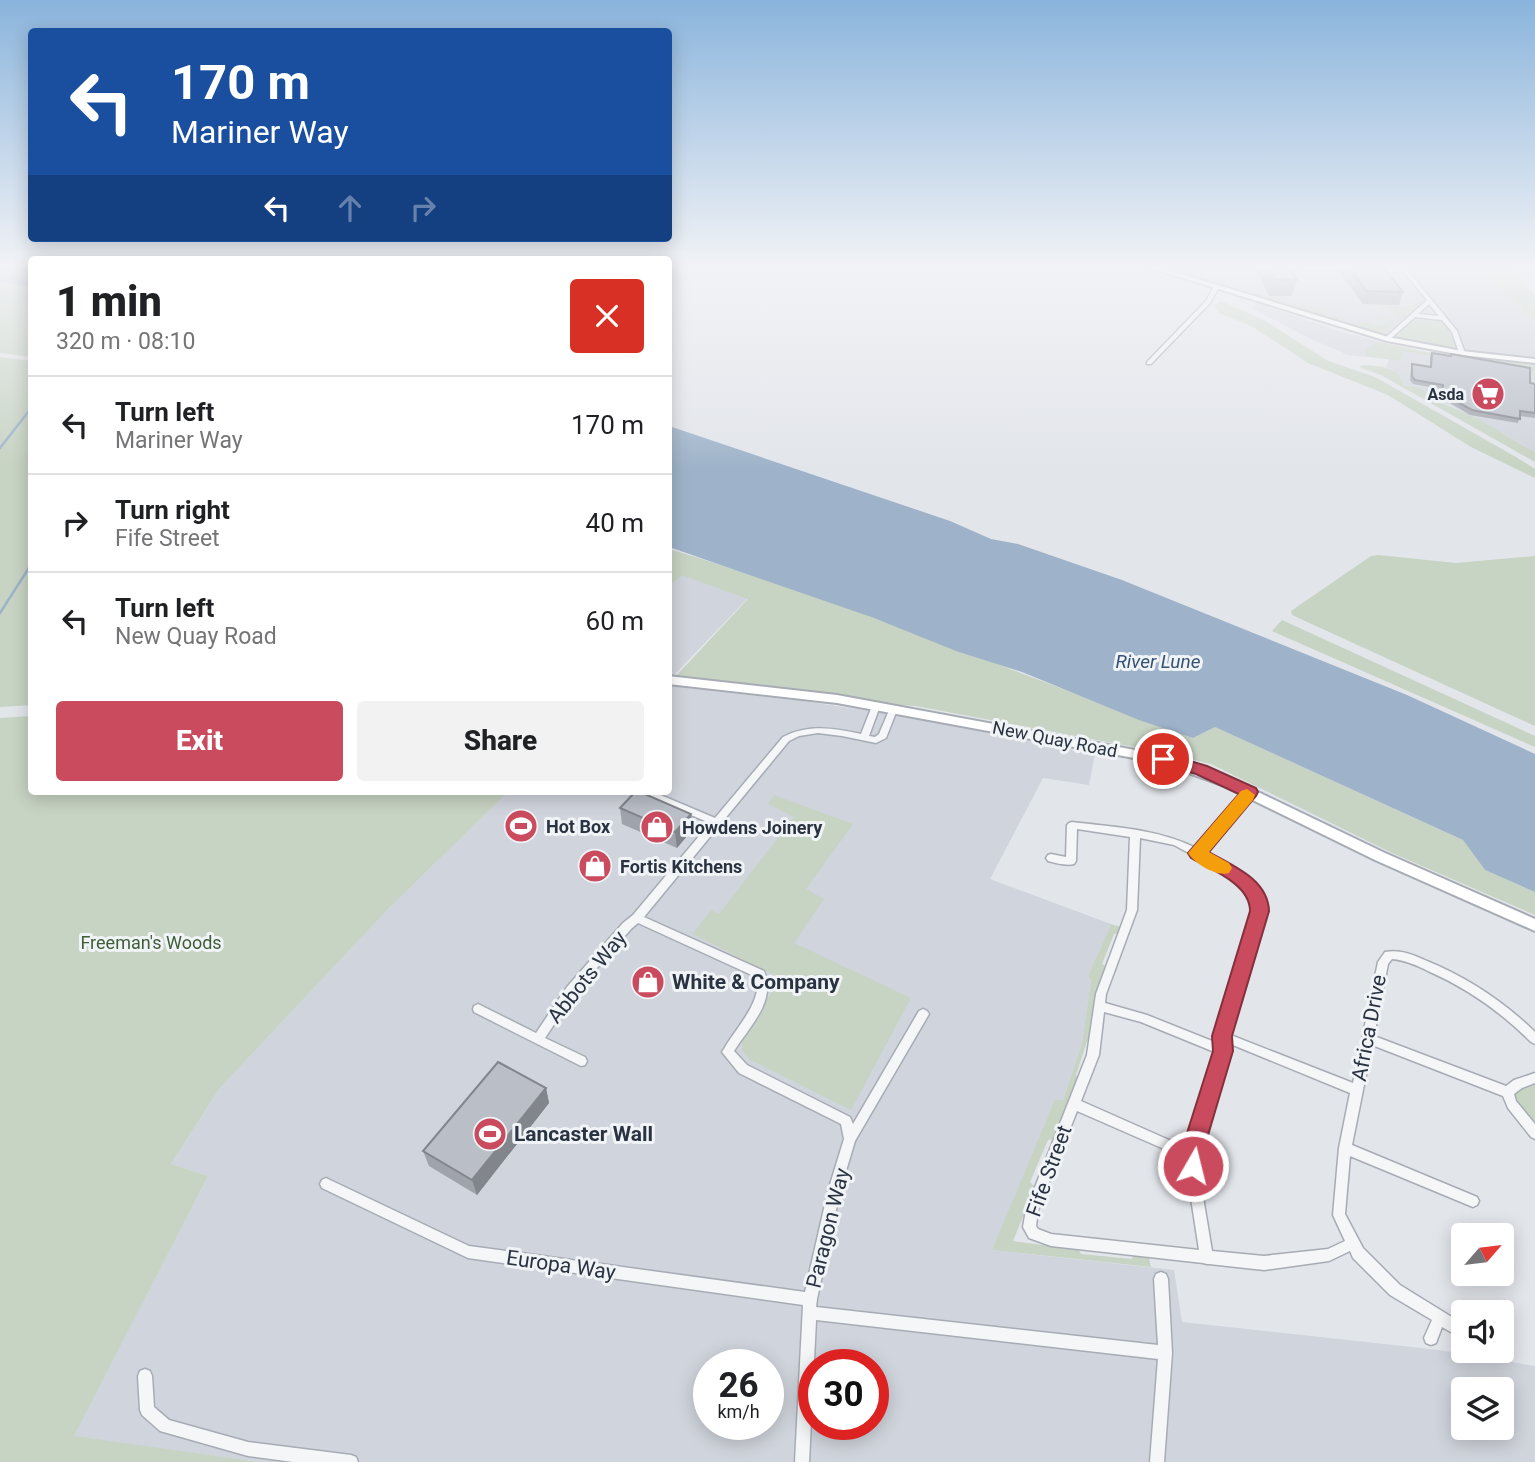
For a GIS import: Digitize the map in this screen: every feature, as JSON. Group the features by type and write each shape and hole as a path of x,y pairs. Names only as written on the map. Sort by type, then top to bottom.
{"main road":[{"path":"1387,340 1462,353 1535,361"}],"street":[{"path":"1149,363 1178,333"},
{"path":"1365,333 1387,340 1394,333"},
{"path":"1455,333 1462,353"},
{"name":"New Quay Road","path":"672,680 745,687 876,706 1163,759 1202,770 1389,861 1535,926"},
{"path":"876,706 864,738 876,740 883,736 893,710"},
{"name":"Abbots Way","path":"539,1038 571,990 627,926 637,919 786,739 798,731 814,730 864,738"},
{"path":"1197,853 1250,792"},
{"path":"652,795 716,822"},
{"path":"1051,858 1071,861 1072,825 1167,839 1197,853 1242,880 1259,899 1259,911 1222,1036 1223,1051 1192,1152 1207,1258"},
{"name":"Fife Street","path":"1135,834 1132,910 1105,980 1093,1055 1032,1210 1030,1231 1051,1240 1207,1258 1282,1263 1329,1255 1354,1243"},
{"path":"637,919 760,974 765,982 763,996 728,1052 743,1069 846,1121 850,1139"},
{"name":"Africa Drive","path":"1451,1326 1395,1290 1358,1253 1339,1214 1345,1148 1382,962 1389,955 1394,955 1451,975 1483,994 1535,1039"},
{"path":"1099,1006 1143,1018 1223,1051"},
{"path":"478,1009 581,1061"},
{"name":"Paragon Way","path":"802,1462 810,1306 834,1191 850,1139 923,1014"},
{"path":"1222,1036 1357,1090"},
{"path":"1367,1038 1507,1092 1512,1104 1535,1133"},
{"path":"1507,1092 1518,1084 1535,1078"},
{"path":"1074,1104 1168,1145 1192,1152"},
{"path":"1345,1148 1473,1201"},
{"name":"Europa Way","path":"326,1184 468,1252 810,1306 1165,1353"},
{"path":"1157,1462 1165,1353 1161,1279"},
{"path":"1431,1338 1439,1320"},
{"path":"145,1376 147,1410 165,1426 248,1449 351,1462"}],"shaded area":[{"path":"1300,333 1348,333 1446,357 1535,365 1535,452 1472,416 1433,401 1419,388 1403,385 1393,370 1386,367 1389,359 1348,355"},
{"path":"1366,333 1535,333 1535,357 1468,352"},
{"path":"682,574 748,598 673,676 672,676 672,583"},
{"path":"672,686 803,701 909,717 1095,754 1089,785 1043,778 990,879 1111,924 1088,976 1091,980 1082,1043 1063,1100 992,1250 1174,1270 1182,1322 1439,1350 1451,1352 1451,1363 1514,1362 1535,1366 1535,1462 260,1462 73,1437 208,1176 171,1164 219,1089 389,908 505,795 672,795"}],"green space":[{"path":"0,333 28,333 28,357 0,353"},
{"path":"1262,333 1285,333 1328,361 1375,377 1516,457 1535,469 1535,478 1471,447 1388,395 1308,363"},
{"path":"1450,333 1455,348 1397,338 1396,335"},
{"path":"1378,342 1446,356 1525,364 1535,367 1535,376 1533,372 1404,351 1399,361 1366,356 1365,350"},
{"path":"0,357 28,360 28,705 0,707"},
{"path":"1363,365 1393,371 1398,374 1403,385 1419,388 1432,396 1433,401 1472,416 1535,452 1535,462 1381,375 1359,367"},
{"path":"672,550 867,615 1193,738 1215,727 1463,840 1485,870 1535,892 1535,915 1392,853 1211,764 916,706 884,704 677,675 748,599 682,575 672,583"},
{"path":"1371,556 1456,563 1535,556 1535,726 1292,615 1291,611"},
{"path":"1282,620 1535,736 1535,747 1272,631"},
{"name":"Freeman's Woods","path":"28,716 28,795 505,795 389,908 219,1089 171,1164 208,1176 74,1436 260,1462 0,1462 0,718"},
{"path":"774,795 853,824 806,889 824,899 794,943 911,998 851,1110 749,1059 742,1050 742,1041 780,978 693,934 711,910 719,914 794,817 768,804"},
{"path":"1111,924 1121,927 1119,933 1114,934 1102,964 1105,966 1096,992 1092,1039 1087,1041 1076,1075 1078,1079 1054,1139 1048,1140 1030,1182 1035,1187 1013,1241 1079,1250 1081,1254 1149,1258 1151,1267 992,1250 1055,1100 1063,1100 1082,1043 1091,980 1088,976"},
{"path":"1535,1078 1535,1133 1507,1092"}],"water":[{"name":"River Lune","path":"672,427 950,521 991,539 1018,544 1122,580 1407,695 1535,754 1535,892 1485,870 1463,840 1215,727 1193,738 1139,720 1022,672 956,651 874,618 672,548"}],"building":[{"name":"Asda","path":"1432,353 1530,368 1530,383 1535,384 1535,413 1520,411 1520,419 1472,410 1451,396 1442,394 1443,385 1415,380 1412,376 1412,364 1431,367"},
{"path":"632,795 647,795 691,814 675,832 620,808"},
{"name":"Lancaster Wall","path":"498,1062 546,1088 472,1180 423,1151"}],"waterway":[{"path":"0,448 28,412"},
{"path":"0,613 28,569"}],"slow traffic":[{"path":"1223,868 1197,853 1247,795"}],"place":[{"name":"Asda","path":"1488,394"},
{"name":"Hot Box","path":"521,826"},
{"name":"Howdens Joinery","path":"657,827"},
{"name":"Fortis Kitchens","path":"595,866"},
{"name":"White & Company","path":"648,982"},
{"name":"Lancaster Wall","path":"490,1134"}],"route":[{"path":"1163,759 1202,770 1250,792 1197,853 1242,880 1253,889 1259,899 1259,911 1222,1036 1223,1051 1192,1152 1193,1166"}]}
